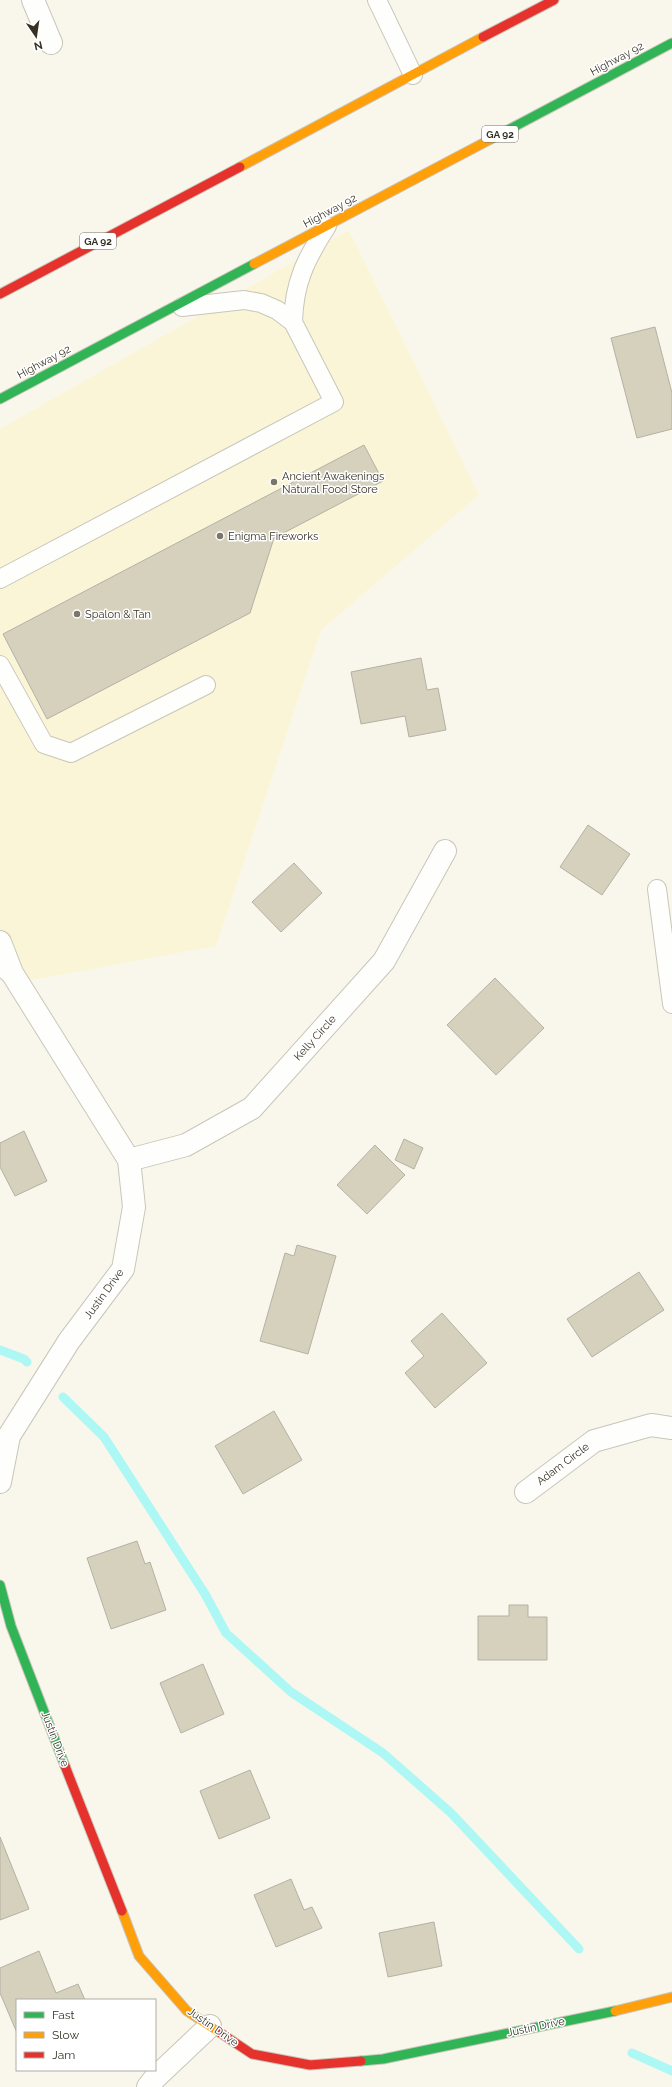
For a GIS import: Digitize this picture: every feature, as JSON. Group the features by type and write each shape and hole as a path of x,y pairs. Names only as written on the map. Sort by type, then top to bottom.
{"main road":[{"name":"GA 92","path":"0,294 554,0"},
{"name":"Highway 92","path":"0,399 672,43"},
{"name":"Justin Drive","path":"0,1585 11,1626 139,1956 187,2011 252,2054 310,2065 383,2059 672,1998"}],"street":[{"path":"33,0 51,43"},
{"name":"Kelly Circle","path":"129,1160 186,1145 252,1108 384,961 445,851"},
{"name":"Justin Drive","path":"0,942 6,968 129,1160 134,1207 123,1269 69,1341 9,1436 0,1482"},
{"name":"Adam Circle","path":"526,1492 594,1441 651,1425 672,1428"},
{"path":"148,2087 155,2078 210,2026"}],"lane":[{"path":"377,0 413,75"},
{"path":"293,322 296,287 307,259 327,226"},
{"path":"0,579 334,402 293,322 276,310 261,303 244,300 207,302 172,309"},
{"path":"0,665 44,744 71,754 206,685"},
{"path":"657,889 672,1004"}],"shaded area":[{"path":"349,230 479,495 321,630 216,946 10,984 0,959 0,429"}],"building":[{"path":"655,327 672,393 672,429 637,438 611,338"},
{"path":"364,445 383,481 274,538 250,613 47,719 3,634"},
{"path":"421,658 427,690 438,688 446,730 409,737 405,716 361,724 351,672"},
{"path":"588,825 630,854 602,895 560,867"},
{"path":"294,863 322,893 281,932 252,902"},
{"path":"495,978 544,1028 496,1075 447,1025"},
{"path":"24,1131 47,1181 15,1196 0,1167 0,1143"},
{"path":"404,1139 423,1148 414,1169 395,1160"},
{"path":"375,1145 405,1175 367,1214 337,1185"},
{"path":"297,1245 336,1256 308,1354 260,1341 285,1253 294,1256"},
{"path":"639,1272 664,1310 592,1357 567,1319"},
{"path":"442,1313 487,1363 435,1408 405,1373 424,1356 411,1341"},
{"path":"274,1411 302,1460 243,1494 215,1446"},
{"path":"137,1541 145,1564 150,1562 166,1610 111,1629 87,1558"},
{"path":"509,1605 528,1605 528,1617 547,1617 547,1660 478,1660 478,1616 509,1616"},
{"path":"203,1664 224,1714 181,1733 160,1683"},
{"path":"250,1770 270,1818 219,1839 200,1791"},
{"path":"0,1837 29,1909 0,1920"},
{"path":"291,1879 304,1910 312,1907 322,1928 276,1947 254,1895"},
{"path":"434,1922 442,1966 388,1977 379,1933"},
{"path":"39,1951 56,1993 78,1984 85,1999 16,1999 16,2031 0,1993 0,1968"}],"waterway":[{"path":"0,1350 24,1359 27,1362"},
{"path":"63,1397 104,1437 205,1594 226,1633 291,1692 383,1753 451,1813 579,1949"},
{"path":"632,2053 672,2071"}],"traffic: fast":[{"path":"491,139 672,43"},
{"path":"0,399 254,264"},
{"path":"0,1585 11,1626 65,1766"},
{"path":"361,2061 383,2059 615,2011"}],"traffic: slow":[{"path":"240,167 483,37"},
{"path":"254,264 491,139"},
{"path":"122,1911 139,1956 187,2011 219,2032"},
{"path":"615,2011 672,1997"}],"traffic: jam":[{"path":"483,37 554,0"},
{"path":"0,294 240,167"},
{"path":"65,1766 122,1911"},
{"path":"219,2032 252,2054 310,2065 361,2061"}],"place":[{"name":"Ancient Awakenings Natural Food Store","path":"274,482"},
{"name":"Enigma Fireworks","path":"220,536"},
{"name":"Spalon & Tan","path":"77,614"}]}
